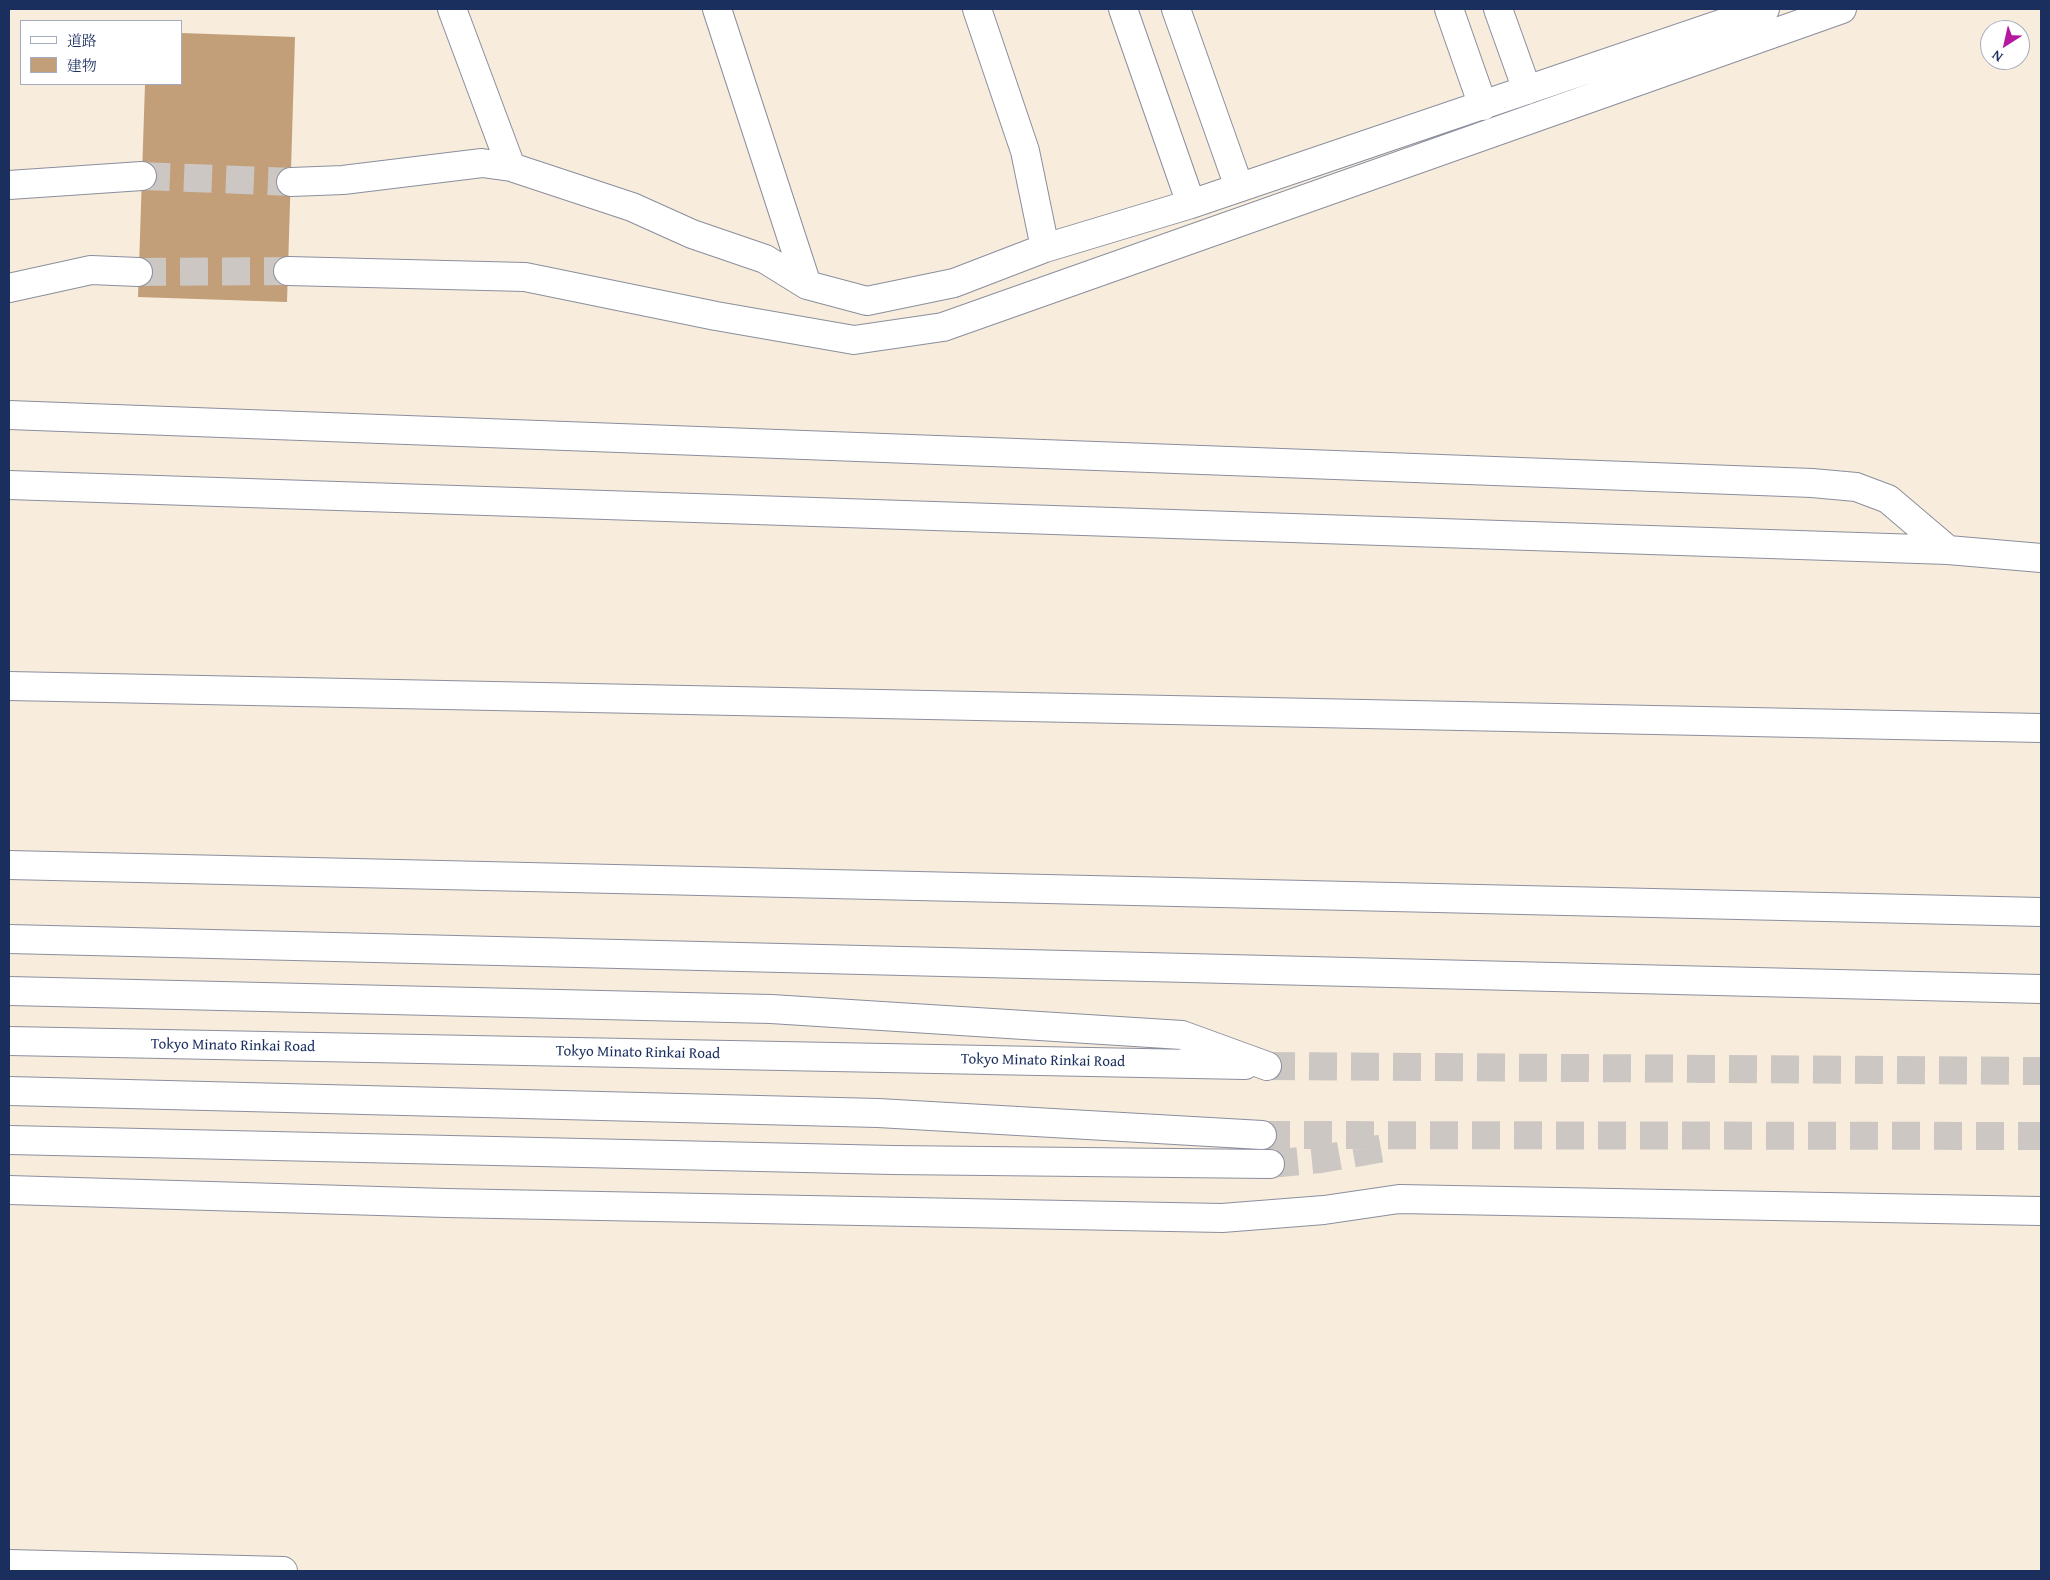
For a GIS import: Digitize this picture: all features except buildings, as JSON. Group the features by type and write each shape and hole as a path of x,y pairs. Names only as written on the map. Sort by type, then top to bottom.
{"street":[{"path":"452,9 510,167"},
{"path":"717,9 807,285"},
{"path":"977,9 1024,151 1044,248"},
{"path":"1123,9 1191,204"},
{"path":"1176,9 1239,187"},
{"path":"1449,9 1483,106"},
{"path":"1498,9 1527,90"},
{"path":"290,182 343,180 482,163 510,167 632,207 692,234 765,259 807,285 866,302 954,284 1044,248 1191,204 1765,9"},
{"path":"288,271 525,277 716,316 854,340 943,327 1842,9"},
{"path":"9,185 142,176"},
{"path":"9,288 91,270 138,272"},
{"path":"9,414 1812,483 1856,487 1888,499 1948,550"},
{"path":"9,485 1948,550 2041,558"},
{"path":"9,686 2041,728"},
{"path":"9,865 2041,912"},
{"path":"9,939 2041,989"},
{"name":"Tokyo Minato Rinkai Road","path":"9,991 771,1009 1182,1035 1267,1066 9,1041"},
{"path":"9,1091 878,1113 1262,1135"},
{"path":"9,1140 892,1160 1270,1164"},
{"path":"9,1190 446,1203 1222,1218 1324,1210 1399,1199 2041,1211"},
{"path":"9,1564 283,1571"}],"tunnel":[{"path":"142,176 291,182"},
{"path":"138,272 288,271"},
{"path":"1267,1066 2041,1071"},
{"path":"1262,1135 2041,1136"},
{"path":"1270,1164 1321,1159 1384,1148"}]}
